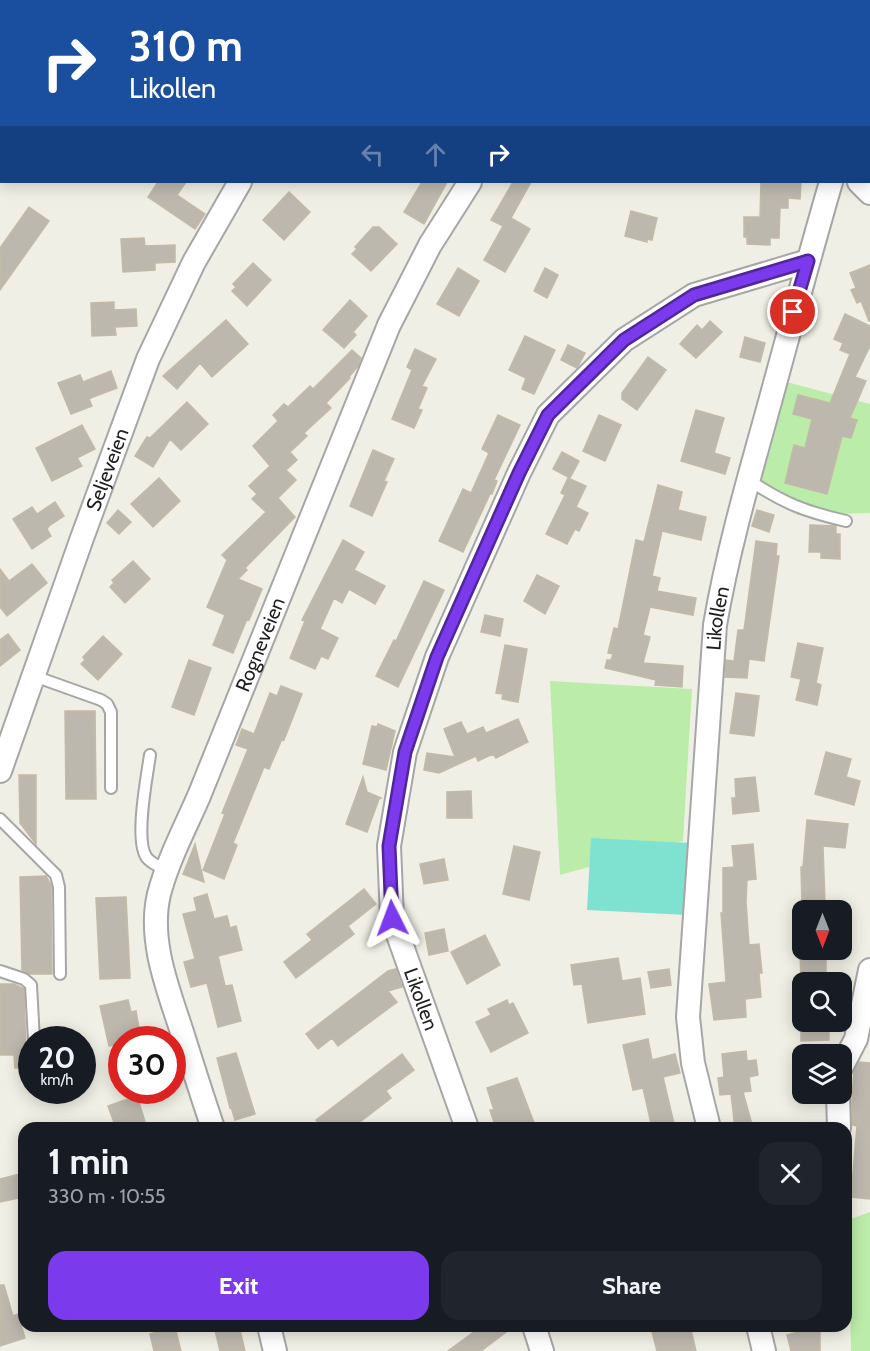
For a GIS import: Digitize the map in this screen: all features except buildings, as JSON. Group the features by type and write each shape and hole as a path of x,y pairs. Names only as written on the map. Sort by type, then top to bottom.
{"street":[{"name":"Seljeveien","path":"0,771 148,359 194,262 239,183"},
{"name":"Rogneveien","path":"211,1122 168,988 158,946 159,894 389,325 430,245 469,183"},
{"name":"Likollen","path":"707,1122 692,1054 688,1017 715,625 721,588 749,480 831,183"},
{"name":"Likollen","path":"465,1122 392,918 389,846 405,752 437,657 514,484 548,415 624,340 694,295 808,261"},
{"path":"852,1047 856,1039 870,969"},
{"path":"838,1104 839,1122"},
{"path":"270,1332 275,1351"},
{"path":"536,1332 542,1351"},
{"path":"759,1332 764,1351"}],"lane":[{"path":"749,480 787,504 846,521"},
{"path":"34,676 107,704 111,712 111,788"},
{"path":"150,755 142,822 142,846 149,860 167,870"},
{"path":"0,819 56,875 60,974"},
{"path":"0,971 24,979 31,985 32,1026"}],"green space":[{"path":"779,380 870,404 870,513 798,515 748,478"},
{"path":"550,681 692,689 683,841 560,875"},
{"path":"870,1212 870,1351 851,1351 852,1219"}],"shaded area":[{"path":"591,838 691,843 687,915 587,910"}],"route":[{"path":"392,918 389,846 405,752 437,657 466,587 548,415 624,340 694,295 808,261 793,312"}]}
